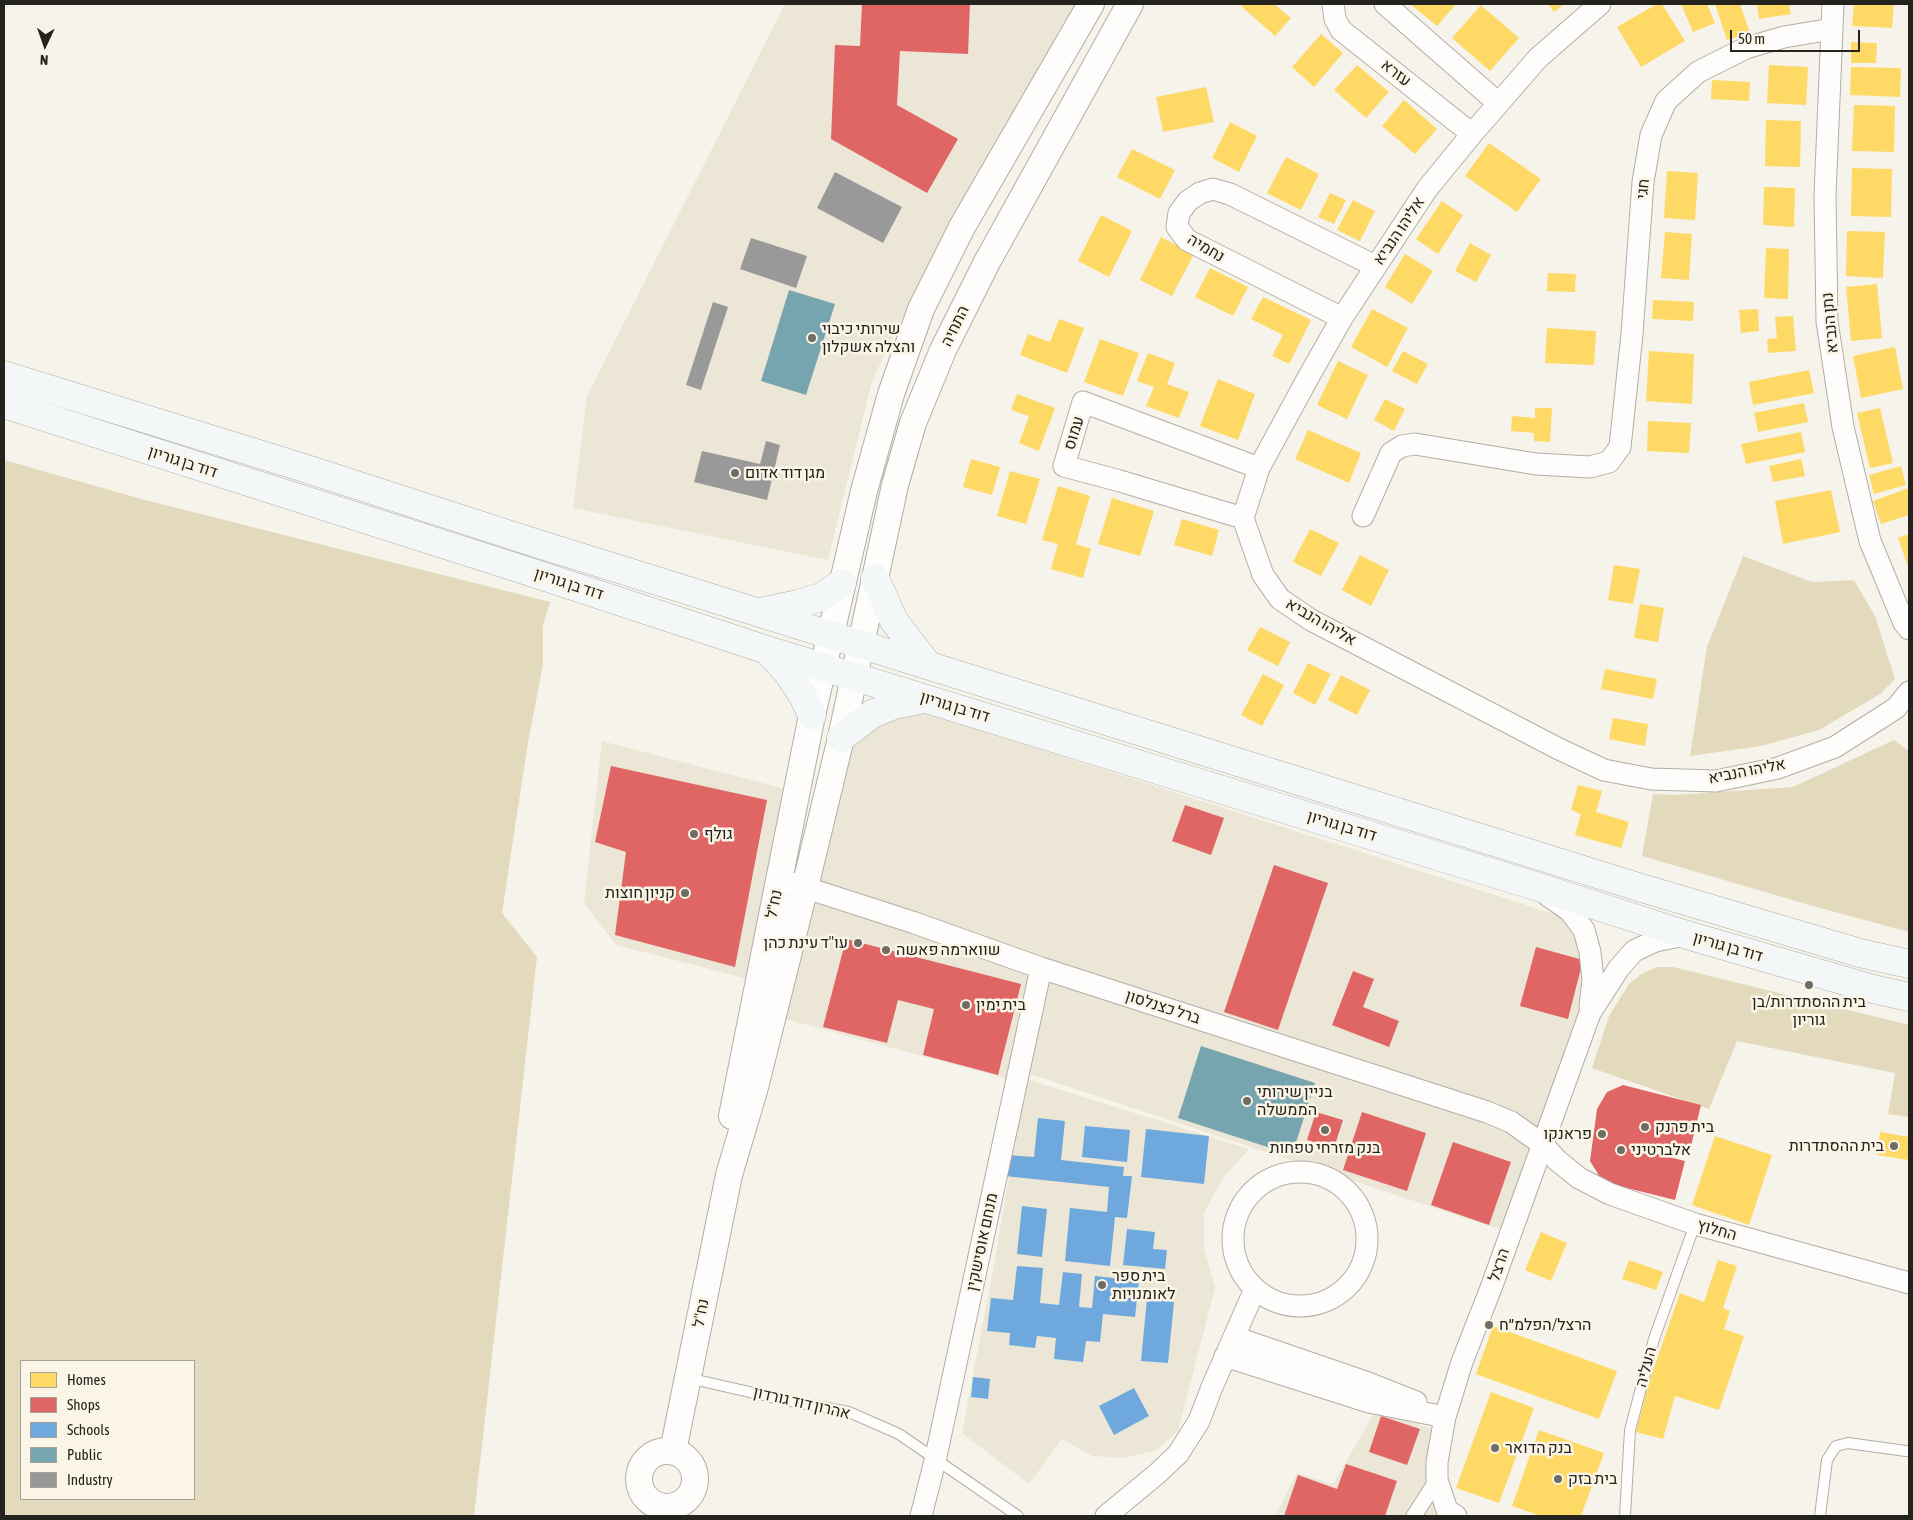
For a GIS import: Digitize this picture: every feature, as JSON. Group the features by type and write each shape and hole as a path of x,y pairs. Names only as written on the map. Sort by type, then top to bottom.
{"main road":[{"name":"דוד בן גוריון","path":"4,376 301,467 860,645 1635,886 1860,953 1909,964"},
{"name":"דוד בן גוריון","path":"4,404 512,566 767,650 1535,886 1687,935 1909,998"},
{"path":"875,578 894,621 928,666"},
{"path":"757,612 798,604 821,596 842,583"},
{"path":"767,650 788,673 803,696 812,715"},
{"path":"840,738 872,714 894,705 926,699"}],"street":[{"path":"830,635 864,491 891,394 921,309 962,227 1091,4"},
{"name":"התחיה","path":"853,676 895,485 914,423 943,350 987,262 1130,4"},
{"name":"עזרא","path":"1333,4 1335,19 1341,30 1472,134"},
{"path":"1385,4 1498,103"},
{"name":"אליהו הנביא","path":"1600,4 1538,58 1472,134 1427,189 1342,318 1260,468 1243,518 1263,575 1280,598 1311,620 1559,749 1604,770 1651,779 1716,781 1778,768 1835,747 1896,708 1909,692"},
{"name":"נתן הנביא","path":"1833,4 1825,195 1827,321 1842,427 1870,541 1904,623 1909,629"},
{"name":"חגי","path":"1363,516 1391,453 1402,446 1414,444 1536,464 1590,467 1609,462 1620,447 1632,334 1643,182 1651,135 1666,101 1698,72 1746,48 1784,37 1832,29"},
{"name":"נחמיה","path":"1342,318 1187,240 1177,227 1179,213 1188,200 1200,193 1213,190 1230,194 1375,266"},
{"name":"עמוס","path":"1243,518 1064,466 1083,402 1260,468"},
{"name":"נח\"ל","path":"729,1175 732,1108 830,635"},
{"name":"נח\"ל","path":"673,1451 729,1175 755,1087 805,887 853,676"},
{"name":"ברל כצנלסון","path":"779,879 912,922 1041,968 1479,1109 1511,1122 1542,1144"},
{"name":"הרצל","path":"1535,886 1570,911 1584,930 1590,952 1593,980 1590,1012"},
{"name":"הרצל","path":"1414,1516 1437,1480 1437,1462 1445,1417 1462,1362 1491,1288 1590,1012 1619,968 1634,951 1655,941 1687,935"},
{"name":"מנחם אוסישקין","path":"921,1516 935,1460 1041,968"},
{"name":"החלוץ","path":"1542,1144 1558,1161 1579,1178 1602,1190 1695,1224 1909,1283"},
{"path":"1307,1172 1328,1178 1346,1190 1358,1206 1366,1228 1366,1252 1357,1273 1342,1291 1321,1302 1298,1306 1276,1301 1255,1289 1242,1273 1234,1253 1233,1239 1238,1212 1250,1194 1266,1180 1286,1173 1307,1172"},
{"path":"1106,1516 1178,1454 1199,1421 1255,1289"},
{"path":"1234,1337 1413,1400 1445,1417"},
{"path":"1225,1356 1368,1402 1445,1417"},
{"path":"665,1450 673,1451 688,1460 695,1476 695,1484 692,1493 686,1500 678,1505 659,1511 640,1488 638,1480 640,1470 649,1456 665,1450"},
{"path":"1437,1480 1447,1510 1456,1516"}],"lane":[{"name":"העליה","path":"1625,1516 1630,1430 1654,1339 1695,1224"},
{"name":"אהרון דוד גורדון","path":"688,1378 849,1412 899,1434 1018,1516"},
{"path":"1820,1516 1827,1460 1836,1446 1848,1443 1906,1451"}],"shaded area":[{"path":"785,4 1084,4 914,293 872,381 828,560 573,508 587,396"},
{"path":"4,460 145,500 550,602 543,625 543,665 528,742 502,913 537,957 474,1516 4,1516"},
{"path":"1743,556 1812,582 1854,580 1875,616 1895,679 1880,694 1819,730 1761,746 1690,756 1707,647"},
{"path":"924,712 1557,915 1576,933 1586,982 1578,1013 1502,1230 1030,1074 1008,1079 785,1019 853,746 879,721"},
{"path":"1894,740 1909,751 1909,932 1642,856 1653,794 1675,795 1793,787"},
{"name":"קניון חוצות","path":"602,741 789,790 752,980 616,945 584,903"},
{"path":"1657,967 1673,967 1909,1025 1909,1117 1888,1114 1895,1073 1737,1041 1709,1109 1592,1068 1609,1016 1629,984 1641,974"},
{"name":"בית ספר לאומנויות","path":"1026,1079 1249,1149 1222,1179 1204,1213 1204,1249 1215,1288 1178,1431 1155,1451 1123,1458 1092,1456 1062,1439 1029,1484 962,1433"},
{"path":"1376,1410 1447,1434 1433,1502 1450,1516 1275,1516 1297,1473 1333,1484"}],"building: Homes":[{"path":"1243,4 1274,4 1291,18 1275,36 1241,6"},
{"path":"1410,4 1456,4 1437,26"},
{"path":"1548,4 1564,4 1554,12"},
{"path":"1657,4 1662,4 1685,41 1641,67 1617,27"},
{"path":"1681,4 1707,4 1715,23 1693,32"},
{"path":"1715,4 1740,4 1750,33 1727,40"},
{"path":"1757,4 1789,4 1791,14 1759,19"},
{"path":"1854,4 1894,4 1892,28 1852,26"},
{"path":"1481,5 1519,38 1490,71 1452,38"},
{"path":"1321,34 1343,53 1314,87 1292,67"},
{"path":"1851,42 1877,43 1876,63 1851,63"},
{"path":"1357,65 1389,92 1366,118 1334,90"},
{"path":"1769,65 1808,67 1806,105 1767,103"},
{"path":"1851,67 1901,68 1900,97 1850,95"},
{"path":"1712,80 1750,82 1749,101 1711,99"},
{"path":"1206,87 1214,122 1163,132 1156,97"},
{"path":"1404,100 1437,129 1415,154 1382,126"},
{"path":"1854,105 1895,106 1894,152 1852,151"},
{"path":"1766,120 1801,121 1800,167 1765,166"},
{"path":"1230,122 1257,136 1239,172 1212,158"},
{"path":"1489,143 1541,179 1517,212 1465,176"},
{"path":"1132,149 1175,170 1160,199 1117,177"},
{"path":"1286,157 1319,174 1301,210 1267,193"},
{"path":"1852,168 1892,169 1891,217 1851,216"},
{"path":"1667,171 1698,173 1695,220 1664,218"},
{"path":"1764,187 1795,188 1794,227 1763,225"},
{"path":"1330,193 1346,200 1334,224 1318,217"},
{"path":"1353,200 1375,211 1360,241 1337,230"},
{"path":"1442,201 1463,215 1438,254 1416,239"},
{"path":"1101,215 1132,231 1109,277 1078,261"},
{"path":"1847,231 1885,232 1883,278 1846,276"},
{"path":"1665,232 1692,234 1689,280 1661,278"},
{"path":"1161,237 1194,254 1172,296 1140,280"},
{"path":"1470,243 1491,255 1476,282 1455,271"},
{"path":"1766,248 1789,249 1788,299 1764,298"},
{"path":"1405,254 1433,271 1412,304 1385,287"},
{"path":"1210,268 1248,287 1233,316 1195,297"},
{"path":"1548,273 1576,274 1575,292 1547,291"},
{"path":"1877,284 1882,338 1851,341 1846,287"},
{"path":"1263,297 1311,320 1289,364 1272,356 1283,335 1251,319"},
{"path":"1653,300 1694,302 1693,321 1652,319"},
{"path":"1372,309 1408,328 1387,367 1351,347"},
{"path":"1758,309 1759,331 1741,333 1739,310"},
{"path":"1793,316 1796,351 1768,353 1767,339 1777,338 1775,317"},
{"path":"1059,319 1084,328 1067,373 1020,355 1028,334 1050,342"},
{"path":"1547,328 1596,331 1594,365 1545,363"},
{"path":"1100,339 1139,353 1123,396 1084,382"},
{"path":"1895,347 1903,389 1861,398 1853,356"},
{"path":"1403,351 1428,364 1417,384 1392,371"},
{"path":"1649,351 1694,354 1692,404 1646,401"},
{"path":"1148,353 1175,363 1167,384 1189,392 1179,418 1146,406 1154,387 1137,381"},
{"path":"1338,361 1368,375 1347,419 1317,405"},
{"path":"1809,370 1814,393 1753,405 1749,382"},
{"path":"1218,379 1255,394 1238,440 1200,426"},
{"path":"1017,394 1055,408 1039,451 1019,443 1029,416 1011,410"},
{"path":"1385,399 1405,409 1394,431 1374,420"},
{"path":"1804,403 1808,422 1758,432 1754,413"},
{"path":"1535,408 1552,408 1550,442 1534,441 1534,433 1511,431 1512,416 1535,418"},
{"path":"1880,408 1893,463 1870,468 1857,413"},
{"path":"1648,421 1691,423 1689,453 1647,451"},
{"path":"1308,430 1361,453 1349,483 1295,459"},
{"path":"1801,432 1805,452 1746,464 1741,444"},
{"path":"971,459 1000,467 992,495 963,487"},
{"path":"1801,459 1805,476 1773,482 1769,466"},
{"path":"1901,466 1906,485 1874,494 1869,475"},
{"path":"1010,471 1040,479 1026,524 997,516"},
{"path":"1058,486 1090,496 1076,544 1091,549 1083,578 1051,569 1058,544 1042,540"},
{"path":"1909,488 1909,515 1881,524 1873,501"},
{"path":"1831,490 1840,532 1783,544 1775,501"},
{"path":"1112,498 1154,511 1140,556 1098,544"},
{"path":"1182,519 1219,530 1212,556 1174,545"},
{"path":"1310,529 1339,543 1321,576 1293,562"},
{"path":"1909,534 1909,569 1898,538"},
{"path":"1360,555 1389,570 1371,606 1342,590"},
{"path":"1614,565 1640,569 1633,604 1608,600"},
{"path":"1640,604 1664,608 1658,642 1634,638"},
{"path":"1260,627 1290,642 1278,666 1247,650"},
{"path":"1308,663 1331,674 1315,705 1293,693"},
{"path":"1605,669 1657,679 1653,699 1601,689"},
{"path":"1263,674 1284,685 1262,726 1241,715"},
{"path":"1341,675 1370,690 1357,715 1328,700"},
{"path":"1613,718 1648,724 1645,746 1609,739"},
{"path":"1578,785 1602,791 1596,812 1629,822 1621,848 1575,835 1581,814 1571,810"},
{"name":"בית ההסתדרות","path":"1880,1132 1909,1137 1909,1160 1877,1155"},
{"path":"1715,1136 1772,1155 1749,1225 1692,1205"},
{"path":"1541,1232 1567,1243 1551,1281 1525,1270"},
{"path":"1629,1260 1663,1272 1656,1290 1622,1279"},
{"path":"1718,1260 1737,1266 1723,1308 1730,1311 1724,1329 1744,1336 1719,1410 1675,1396 1663,1439 1636,1432 1649,1382 1680,1293 1704,1302"},
{"path":"1493,1326 1617,1371 1599,1419 1476,1374"},
{"name":"בנק הדואר","path":"1491,1392 1534,1408 1499,1503 1456,1488"},
{"name":"בית בזק","path":"1539,1430 1604,1453 1581,1516 1541,1516 1512,1506"}],"building: Shops":[{"path":"862,4 970,4 968,54 900,51 897,105 958,139 927,193 831,139 835,45 860,46"},
{"name":"קניון חוצות","path":"611,766 767,800 735,967 615,935 626,852 595,842"},
{"path":"1185,805 1224,818 1211,855 1172,841"},
{"path":"1274,865 1328,883 1278,1030 1224,1012"},
{"name":"בית ימין","path":"846,939 1021,984 998,1075 923,1055 934,1009 898,1000 887,1043 823,1027"},
{"path":"1536,947 1583,960 1568,1019 1520,1006"},
{"path":"1353,971 1374,979 1363,1007 1399,1021 1389,1047 1332,1025"},
{"name":"בית פרנק","path":"1623,1085 1701,1105 1689,1154 1655,1145 1653,1153 1685,1161 1675,1200 1603,1182 1590,1161 1597,1109 1607,1092"},
{"name":"בנק מזרחי טפחות","path":"1316,1112 1343,1120 1334,1148 1307,1140"},
{"path":"1362,1112 1426,1133 1407,1191 1343,1170"},
{"path":"1453,1142 1511,1162 1489,1225 1431,1205"},
{"path":"1381,1416 1420,1429 1407,1465 1369,1452"},
{"path":"1346,1464 1397,1481 1385,1516 1284,1516 1298,1475 1337,1489"}],"building: Schools":[{"path":"1038,1118 1065,1121 1061,1160 1124,1167 1123,1176 1132,1176 1127,1218 1115,1217 1110,1266 1065,1261 1070,1208 1107,1212 1109,1187 1005,1176 1008,1155 1034,1157"},
{"path":"1085,1126 1130,1130 1127,1162 1082,1157"},
{"path":"1146,1129 1209,1136 1204,1184 1141,1177"},
{"path":"1022,1206 1047,1209 1042,1257 1017,1254"},
{"path":"1127,1229 1155,1232 1153,1249 1167,1250 1165,1269 1123,1265"},
{"path":"1017,1266 1043,1268 1040,1303 1059,1305 1063,1272 1082,1274 1079,1307 1092,1308 1095,1276 1139,1281 1135,1317 1103,1314 1100,1342 1086,1341 1083,1362 1054,1359 1056,1338 1037,1336 1035,1348 1009,1345 1010,1333 987,1331 991,1298 1013,1300"},
{"path":"1147,1299 1174,1302 1168,1363 1141,1361"},
{"path":"973,1377 990,1379 988,1399 971,1397"},
{"path":"1134,1388 1149,1416 1114,1435 1099,1406"}],"building: Public":[{"path":"789,290 835,304 806,395 761,381"},
{"name":"בניין שירותי הממשלה","path":"1201,1046 1315,1083 1292,1155 1178,1118"}],"building: Industry":[{"path":"835,172 902,207 883,243 817,208"},
{"path":"751,238 807,256 796,288 740,269"},
{"path":"713,302 728,307 701,390 686,385"},
{"name":"מגן דוד אדום","path":"766,441 780,445 767,500 694,482 702,451 760,464"}],"place":[{"name":"שירותי כיבוי והצלה אשקלון","path":"812,338"},
{"name":"מגן דוד אדום","path":"735,473"},
{"name":"גולף","path":"694,834"},
{"name":"קניון חוצות","path":"685,893"},
{"name":"עו\"ד עינת כהן","path":"858,943"},
{"name":"שווארמה פאשה","path":"886,950"},
{"name":"בית ההסתדרות/בן גוריון","path":"1809,985"},
{"name":"בית ימין","path":"966,1005"},
{"name":"בניין שירותי הממשלה","path":"1247,1101"},
{"name":"בית פרנק","path":"1645,1127"},
{"name":"בנק מזרחי טפחות","path":"1325,1130"},
{"name":"פראנקו","path":"1602,1134"},
{"name":"בית ההסתדרות","path":"1894,1146"},
{"name":"אלברטיני","path":"1621,1150"},
{"name":"בית ספר לאומנויות","path":"1102,1285"},
{"name":"הרצל/הפלמ״ח","path":"1489,1325"},
{"name":"בנק הדואר","path":"1495,1448"},
{"name":"בית בזק","path":"1558,1479"}]}
